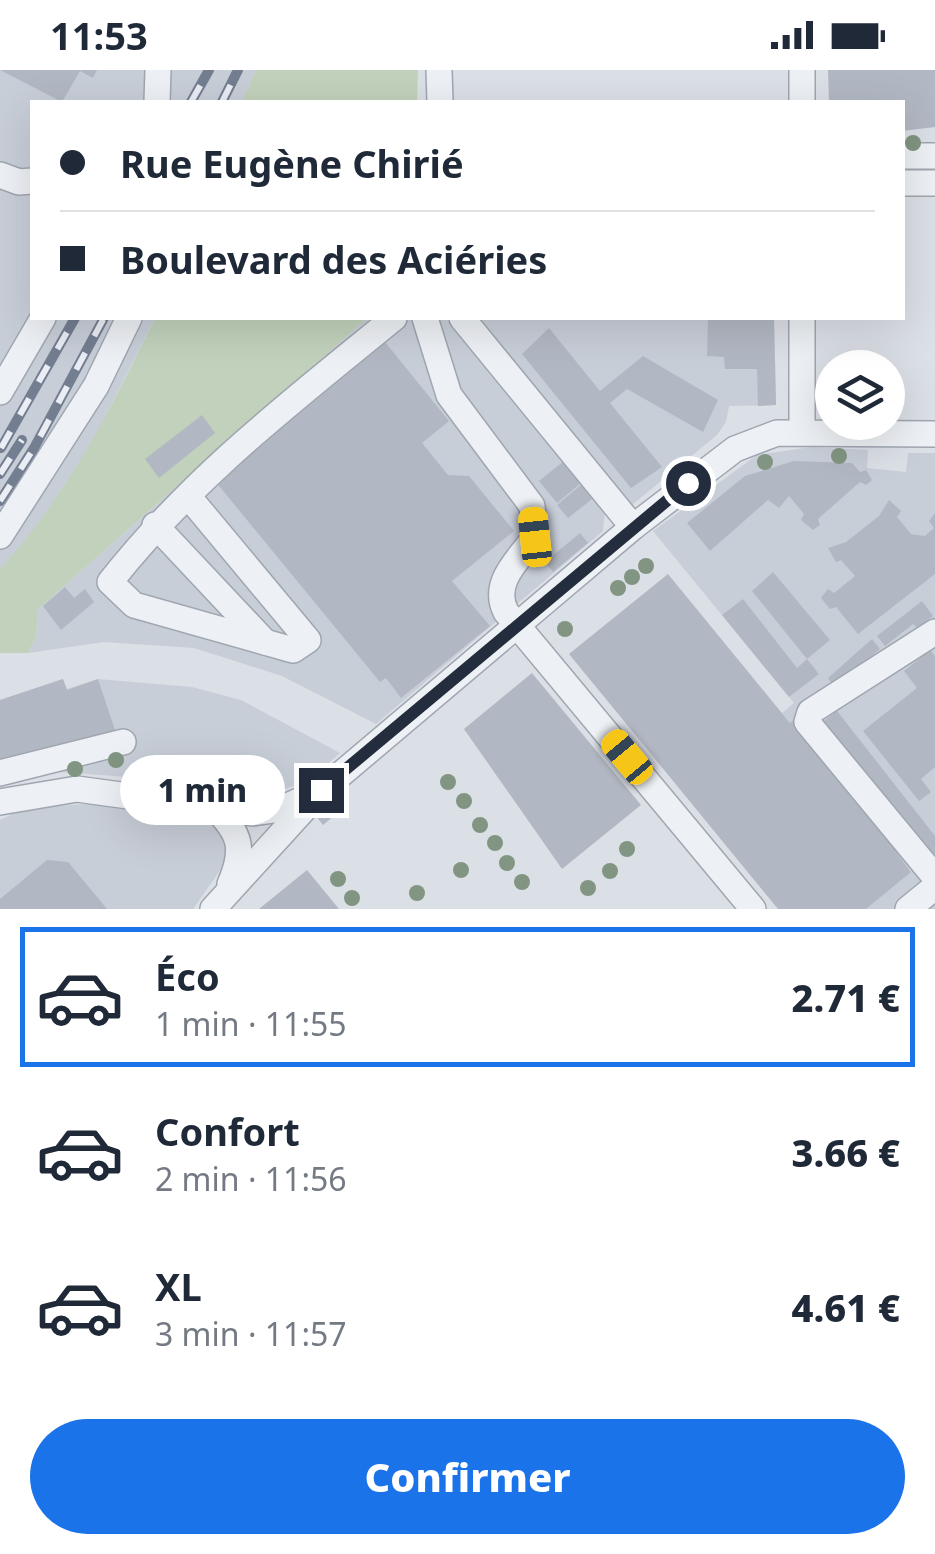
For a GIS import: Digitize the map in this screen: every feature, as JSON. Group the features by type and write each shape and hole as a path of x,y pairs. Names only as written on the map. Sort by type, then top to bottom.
{"street":[{"path":"158,70 161,100"},
{"path":"439,70 440,100"},
{"path":"802,70 802,100"},
{"path":"905,156 935,156"},
{"path":"0,175 19,182 30,180"},
{"path":"905,183 935,183"},
{"path":"0,392 42,320"},
{"path":"0,536 96,386 128,320"},
{"path":"188,496 308,640 293,650 134,605 110,582 155,525 188,496 214,465 392,320"},
{"path":"426,320 448,395 532,506 535,537 502,582 499,599 753,909"},
{"path":"464,320 633,528"},
{"path":"802,320 802,432"},
{"path":"220,901 321,790 633,528 735,449 777,433 935,434"},
{"path":"155,525 265,642"},
{"path":"935,632 810,712 806,722 935,876"},
{"path":"0,773 124,742"},
{"path":"0,802 76,789 253,813 281,810 321,790"},
{"path":"214,807 240,840 242,856 220,901"},
{"path":"908,909 935,886"}],"shaded area":[{"path":"0,70 256,70 243,100 30,100 30,320 154,320 91,445 34,532 0,569"},
{"path":"365,320 448,320 605,510 603,531 376,724 282,676 194,648 104,642 28,653 36,637 38,609"},
{"path":"480,320 774,320 776,405 729,406 726,422 717,435 632,505"},
{"path":"811,447 868,450 867,468 906,472 908,453 935,453 935,909 866,909 911,871 782,713 794,703 653,531 757,455"},
{"path":"63,679 67,689 98,679 192,687 241,700 340,753 308,781 264,796 57,772 3,779 0,700"},
{"path":"87,804 208,821 219,830 228,859 193,909 0,909 0,820 25,808"}],"green space":[{"path":"256,70 418,70 417,100 243,100"},
{"path":"154,320 365,320 38,609 36,637 28,653 0,653 0,569 68,481"}],"building":[{"path":"0,70 97,70 93,78 80,71 63,100"},
{"path":"828,70 935,70 935,127 905,131 905,100 829,100"},
{"path":"708,320 774,320 776,405 758,406 757,369 725,369 724,357 707,356"},
{"path":"549,328 600,391 643,356 718,400 703,432 627,389 610,403 662,467 631,488 522,354"},
{"path":"385,342 449,421 422,443 448,475 469,476 514,531 452,581 490,626 401,698 386,678 380,682 215,481"},
{"path":"202,415 215,433 159,478 145,459"},
{"path":"564,461 581,483 557,503 539,481"},
{"path":"794,461 852,463 860,472 866,470 872,480 866,485 860,482 818,519 820,525 813,530 801,520 804,514 789,496 779,508 768,500 710,551 687,523 745,476"},
{"path":"581,485 592,499 568,518 557,505"},
{"path":"889,500 901,511 897,517 911,534 925,536 934,528 929,521 935,513 935,574 858,634 836,607 830,609 821,598 828,589 834,593 855,576 841,560 836,562 828,548 846,542 879,516"},
{"path":"580,533 588,543 553,572 545,562"},
{"path":"773,572 830,640 807,659 752,591"},
{"path":"668,574 790,723 796,718 804,729 799,734 803,739 809,735 911,872 866,909 778,909 569,654"},
{"path":"65,587 74,598 85,589 94,602 61,630 43,606"},
{"path":"743,599 797,668 807,659 819,674 789,697 722,615"},
{"path":"922,601 933,616 917,628 913,624 885,646 877,636"},
{"path":"872,639 880,649 834,687 828,678"},
{"path":"930,650 935,656 935,767 921,779 931,792 919,801 863,731 917,688 904,671"},
{"path":"532,673 641,805 562,869 464,729"},
{"path":"63,679 67,690 98,679 115,730 0,765 0,700"},
{"path":"837,711 935,836 935,865 820,724"},
{"path":"334,802 341,810 323,825 316,816"},
{"path":"47,860 68,862 107,909 0,909 0,899"},
{"path":"307,870 339,909 259,909"}],"railway":[{"path":"192,100 209,70"},
{"path":"223,100 238,70"},
{"path":"1,448 74,320"},
{"path":"0,501 34,448 103,320"},
{"path":"0,474 22,440"}],"route":[{"path":"321,790 688,483"}]}
